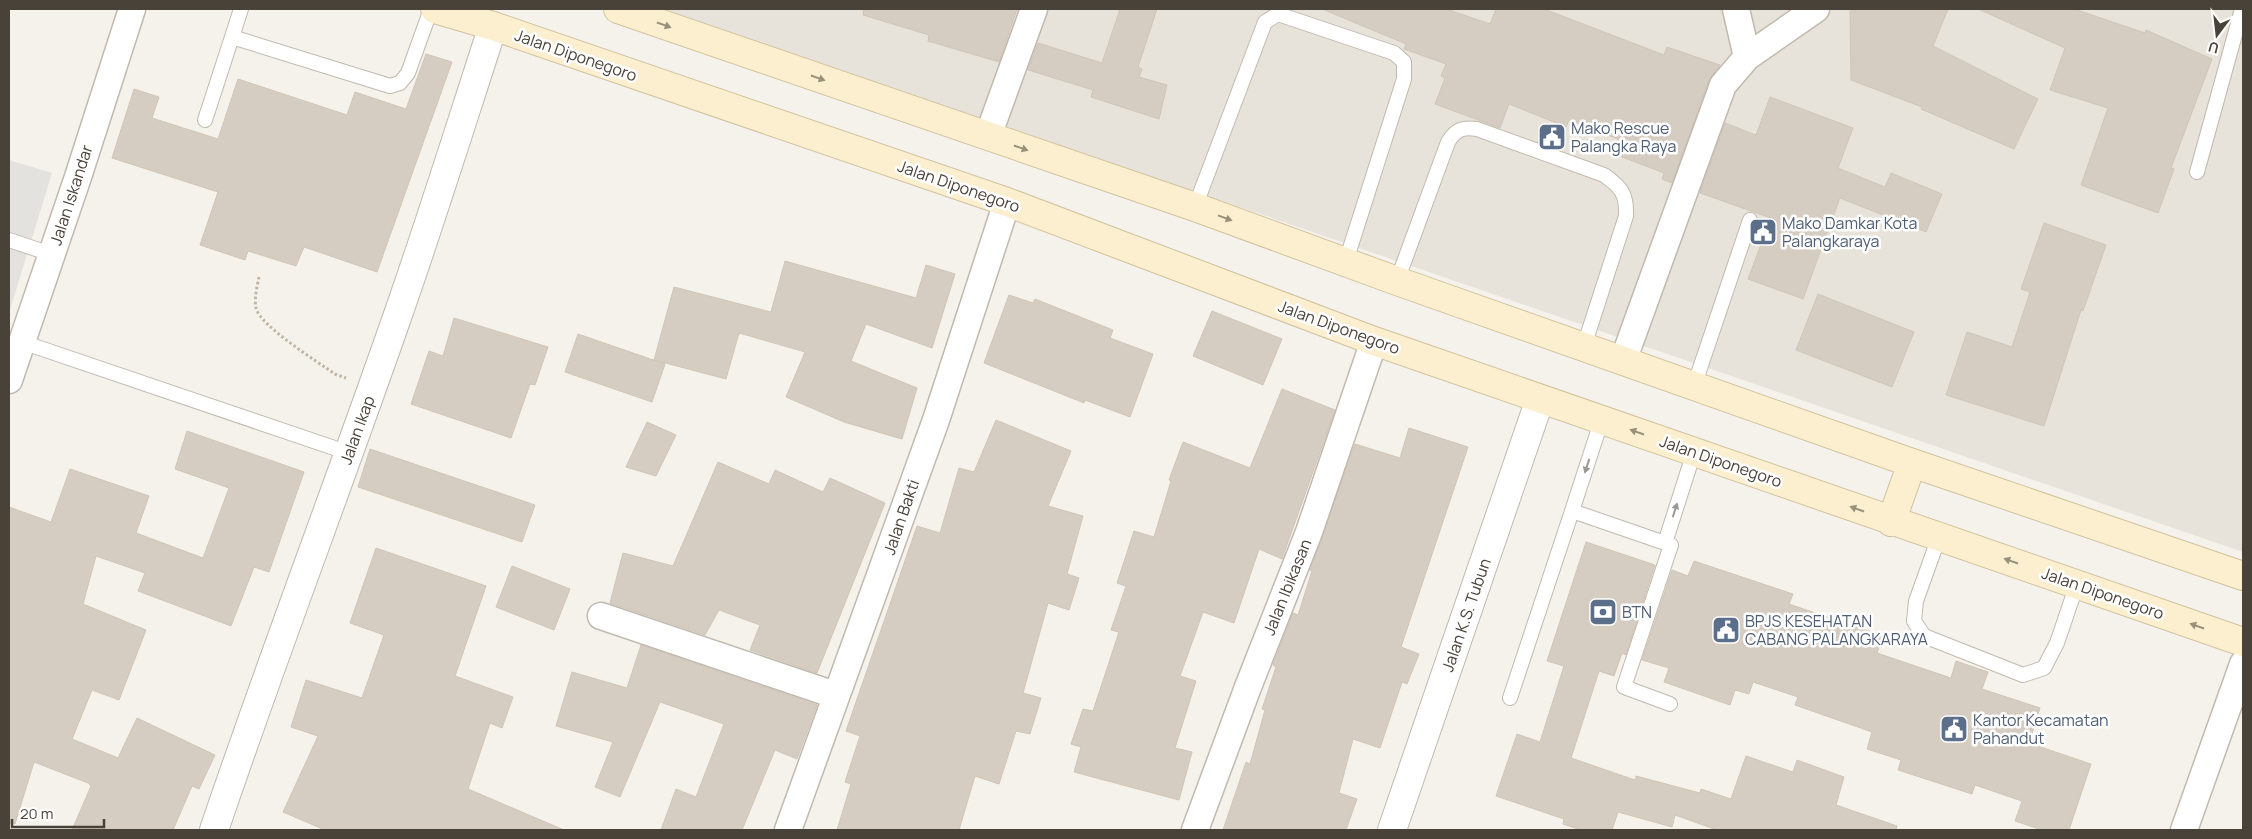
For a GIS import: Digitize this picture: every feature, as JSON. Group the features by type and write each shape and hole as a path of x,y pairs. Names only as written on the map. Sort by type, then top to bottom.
{"main road":[{"name":"Jalan Diponegoro","path":"435,9 493,26 1007,202 1374,341 1602,419 1891,522 2243,642"},
{"path":"618,9 1194,207 1397,281 1912,463 2243,576"},
{"path":"1891,522 1912,463"}],"street":[{"name":"Jalan Iskandar","path":"9,380 132,9"},
{"path":"988,136 1034,9"},
{"path":"1736,9 1747,57"},
{"path":"1623,361 1723,85 1747,57 1816,9"},
{"name":"Jalan Ikap","path":"214,830 253,715 403,301 493,26"},
{"name":"Jalan Bakti","path":"788,830 835,695 936,420 1007,202"},
{"name":"Jalan Ibikasan","path":"1195,830 1248,687 1309,532 1374,341"},
{"name":"Jalan K.S. Tubun","path":"1392,830 1540,399"},
{"path":"601,616 835,695"},
{"path":"2184,830 2243,664"}],"lane":[{"path":"205,120 241,9"},
{"path":"232,37 390,86 400,83 408,73 431,9"},
{"path":"2197,172 2242,9"},
{"path":"1194,207 1265,22 1278,14 1394,53 1404,62 1404,79 1346,261"},
{"path":"1397,281 1448,142 1453,134 1464,127 1477,129 1604,175 1617,184 1627,200 1626,216 1584,346"},
{"path":"1694,386 1750,220"},
{"path":"9,240 51,254"},
{"path":"22,342 349,453"},
{"path":"1510,698 1602,419"},
{"path":"1665,543 1694,452"},
{"path":"1572,511 1671,545 1624,687 1670,704"},
{"path":"1939,537 1916,601 1914,621 1924,636 2023,675 2044,668 2057,643 2077,584"}],"path":[{"path":"259,277 256,308 262,319 279,334 335,374 372,386"}],"shaded area":[{"path":"664,9 2243,9 2243,552"},
{"path":"9,160 52,173 9,313"}],"building":[{"path":"864,9 1017,9 999,62 928,41 929,35 863,15"},
{"path":"1120,9 1157,9 1138,67 1142,69 1139,77 1167,85 1159,119 1091,97 1093,90 1028,70 1038,43 1102,63"},
{"path":"1322,9 1446,9 1490,24 1496,9 1544,9 1664,55 1667,47 1720,65 1709,80 1672,183 1662,179 1664,173 1612,153 1618,139 1569,120 1566,127 1509,104 1500,128 1435,104 1445,78 1441,76 1446,64 1404,49 1406,44"},
{"path":"1850,9 1948,9 1933,46 2038,99 2014,149 1921,109 1922,107 1851,80"},
{"path":"1978,9 2074,9 2145,33 2146,30 2212,59 2171,168 2174,169 2158,213 2081,185 2108,108 2050,90 2065,48"},
{"path":"426,54 452,62 377,272 304,247 296,266 248,251 245,260 200,245 218,192 112,158 134,89 159,97 152,118 218,139 238,79 347,115 355,92 406,109"},
{"path":"1770,97 1853,128 1838,168 1885,187 1891,173 1942,194 1926,232 1840,198 1803,299 1748,279 1771,218 1700,193 1725,123 1756,135"},
{"path":"2044,223 2106,245 2083,311 2081,310 2044,426 1946,395 1967,332 2012,347 2030,292 2021,289"},
{"path":"785,261 916,298 926,265 955,274 932,348 866,324 851,361 917,388 902,439 844,422 786,397 805,352 739,333 726,379 654,360 674,287 771,312"},
{"path":"1818,294 1914,332 1892,387 1796,350"},
{"path":"1009,295 1033,303 1035,299 1113,330 1110,338 1153,354 1130,417 1085,400 1084,403 984,363"},
{"path":"1212,311 1282,339 1263,385 1193,356"},
{"path":"454,318 548,347 535,385 530,384 511,438 411,404 429,351 443,356"},
{"path":"578,334 665,364 652,402 565,372"},
{"path":"1282,389 1335,410 1282,559 1259,549 1234,623 1203,612 1180,676 1196,681 1175,748 1192,752 1179,800 1074,772 1081,747 1071,744 1083,709 1093,711 1119,632 1111,630 1126,586 1117,583 1134,531 1154,537 1171,481 1169,480 1183,442 1250,468"},
{"path":"996,420 1071,451 1048,506 1083,516 1067,574 1079,578 1069,610 1048,603 1023,693 1041,698 1030,734 1016,731 999,784 975,776 959,830 837,830 851,784 845,782 860,736 846,731 917,526 940,533 959,468 974,472"},
{"path":"647,422 676,435 656,476 626,467"},
{"path":"1409,428 1468,447 1401,647 1419,654 1407,684 1402,682 1380,748 1353,739 1339,793 1357,799 1346,830 1223,830 1246,762 1250,764 1265,710 1262,709 1276,667 1273,665 1293,613 1298,615 1312,571 1310,570 1355,444 1400,458"},
{"path":"187,431 304,472 269,572 254,567 231,626 138,591 145,573 96,556 83,604 146,630 119,700 92,690 72,739 118,758 137,718 215,755 199,789 192,786 173,830 72,830 91,786 88,783 34,762 15,824 9,823 9,507 51,522 70,469 149,496 136,533 203,558 229,488 175,469"},
{"path":"370,449 535,505 522,542 358,487"},
{"path":"718,462 769,484 775,470 823,492 830,478 885,503 817,673 750,650 760,625 719,610 705,635 610,603 623,553 673,566"},
{"path":"1586,542 1655,565 1626,655 1622,653 1614,676 1599,671 1571,758 1635,780 1636,776 1700,793 1701,789 1731,799 1746,756 1793,772 1797,760 1844,777 1836,805 1897,826 1896,830 1717,830 1675,815 1672,827 1618,812 1612,830 1581,830 1563,824 1564,819 1496,796 1517,734 1540,742 1564,666 1547,661"},
{"path":"376,548 486,586 455,676 513,697 502,728 490,723 468,789 564,830 325,830 283,812 318,736 291,727 306,680 362,698 384,635 350,623"},
{"path":"1694,561 1793,594 1789,604 1883,636 1877,653 1951,678 1956,661 1988,672 1982,689 2040,708 2029,743 2091,764 2069,830 2042,830 2015,821 2022,801 1975,785 1972,794 1898,770 1901,760 1867,749 1872,732 1795,705 1798,697 1753,682 1749,694 1735,690 1730,705 1664,682 1669,668 1642,660 1672,570 1688,576"},
{"path":"512,566 570,589 554,630 496,607"},
{"path":"641,645 817,705 797,759 775,750 742,830 661,830 676,789 696,797 724,724 660,702 620,797 595,787 613,742 556,726 572,672 627,688"}],"place":[{"name":"Mako Rescue Palangka Raya","path":"1552,137"},
{"name":"Mako Damkar Kota Palangkaraya","path":"1763,232"},
{"name":"BTN","path":"1603,612"},
{"name":"BPJS KESEHATAN CABANG PALANGKARAYA","path":"1726,630"},
{"name":"Kantor Kecamatan Pahandut","path":"1954,729"}]}
